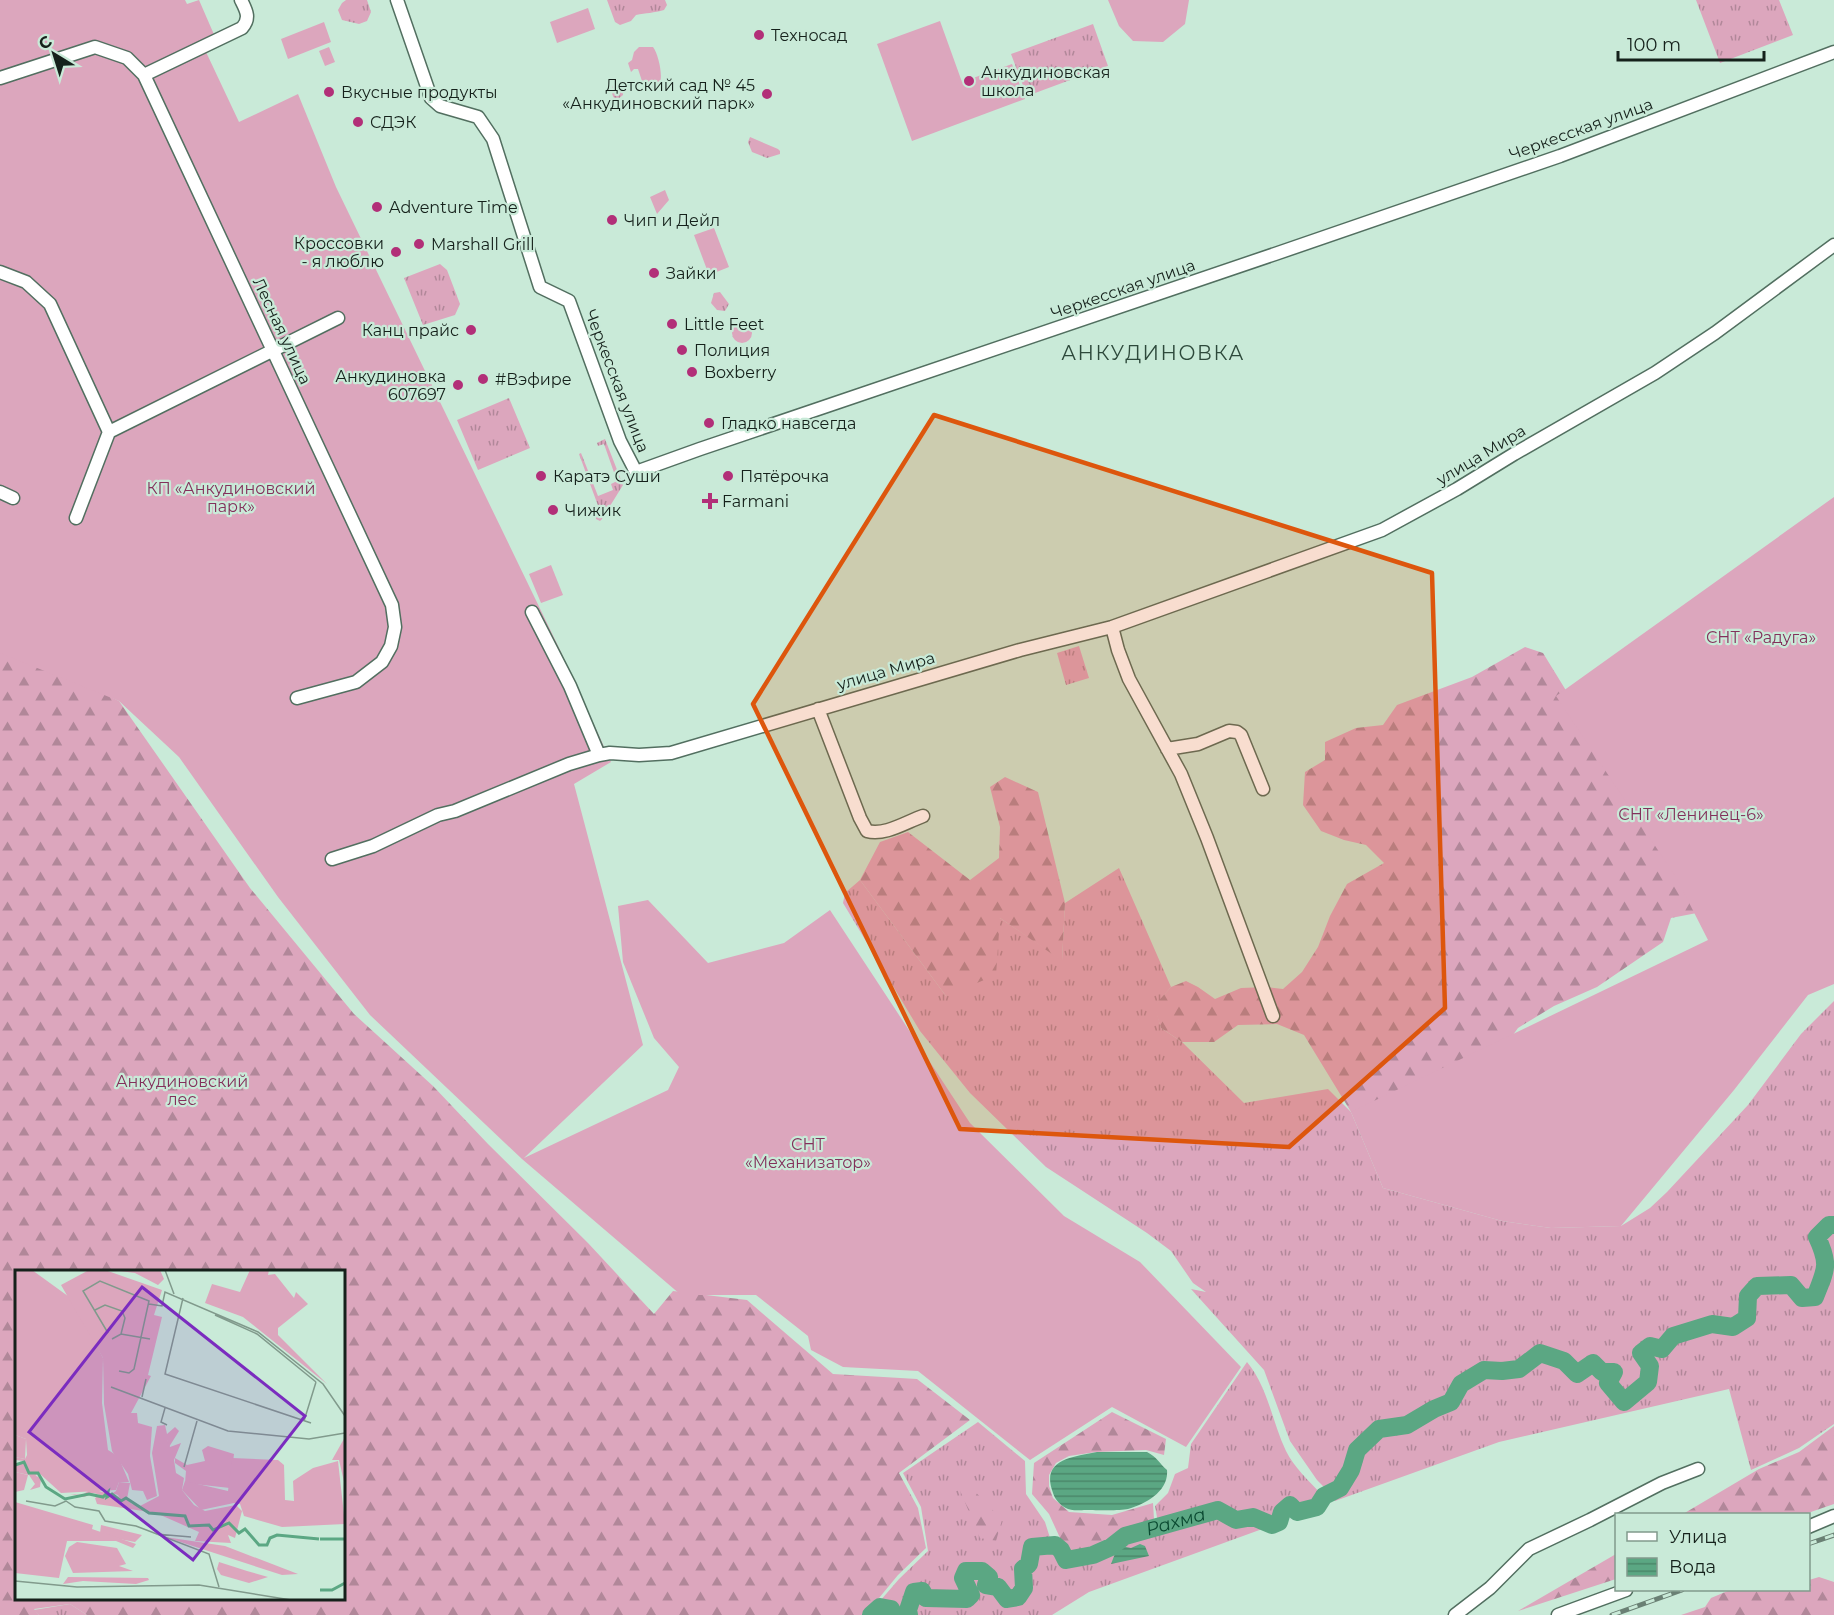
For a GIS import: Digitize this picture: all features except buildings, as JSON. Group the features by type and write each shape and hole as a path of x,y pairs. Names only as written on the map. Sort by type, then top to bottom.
{"street":[{"path":"144,75 242,28 248,18 241,0"},
{"name":"Черкесская улица","path":"397,0 431,98 440,106 478,117 493,139 540,287 569,301 620,441 636,472 1560,156 1834,52"},
{"name":"Лесная улица","path":"0,78 95,47 127,58 144,75 392,605 395,627 391,646 382,662 356,682 297,698"},
{"name":"улица Мира","path":"332,859 373,846 438,815 455,811 569,764 610,753 639,755 670,753 1020,650 1112,627 1382,530 1457,489 1655,373 1715,333 1834,245"},
{"path":"0,272 26,282 50,304 109,432"},
{"path":"76,518 109,432 338,318"},
{"path":"0,492 13,498"},
{"path":"532,612 570,686 599,755"},
{"path":"1112,627 1129,679 1181,774 1273,1016"},
{"path":"818,709 867,831 873,833 885,830 923,816"},
{"path":"1167,749 1198,744 1229,730 1237,732 1241,735 1263,789"},
{"path":"1455,1615 1490,1588 1529,1549 1662,1483 1698,1469"},
{"path":"1810,1527 1834,1516"},
{"path":"1558,1615 1623,1591"}],"highlighted area":[{"path":"934,415 1432,573 1445,1008 1289,1147 960,1129 753,704"}],"green space":[{"name":"КП «Анкудиновский парк»","path":"0,0 185,0 187,4 199,0 219,46 206,52 239,122 298,94 336,187 561,652 611,762 574,784 643,1045 524,1158 668,1090 679,1067 654,1038 623,962 618,906 648,900 708,963 784,943 830,910 970,1123 1064,1216 1140,1262 1241,1367 1186,1447 1112,1407 1030,1460 918,1371 843,1367 811,1350 808,1336 756,1295 681,1295 522,1159 370,1015 278,897 179,757 119,701 0,653"},
{"path":"346,0 367,0 371,12 367,21 359,24 342,20 338,10"},
{"path":"607,0 665,0 667,5 664,10 636,15 631,21 620,25 615,22"},
{"path":"1108,0 1189,0 1185,24 1163,42 1133,41 1119,26"},
{"path":"1696,0 1779,0 1793,35 1720,63"},
{"path":"588,8 595,29 557,43 550,22"},
{"path":"940,21 962,82 1012,64 1025,99 912,141 877,44"},
{"path":"324,22 331,42 288,59 281,39"},
{"path":"1093,24 1108,66 1027,96 1011,54"},
{"path":"329,47 335,62 325,66 319,51"},
{"path":"639,47 653,47 657,54 661,79 653,89 643,84 638,69 631,72 628,63"},
{"path":"618,82 621,84 623,95 618,99 612,94 612,87"},
{"path":"750,137 778,149 780,154 767,158 752,152 748,142"},
{"path":"665,190 669,200 657,214 650,197"},
{"path":"714,228 729,267 709,275 694,235"},
{"path":"440,264 447,270 460,304 455,315 423,325 404,278"},
{"path":"720,292 729,304 725,311 717,310 711,303 714,293"},
{"path":"742,323 749,326 752,333 749,340 742,343 735,340 732,333 735,326"},
{"path":"509,398 530,448 478,470 457,420"},
{"path":"605,439 623,485 600,521 596,519 595,513 600,511 579,454 581,453 598,496 613,490 611,484 617,481 604,444 598,446 597,443"},
{"path":"1834,497 1834,984 1808,995 1734,1090 1621,1226 1551,1228 1502,1221 1383,1188 1351,1112 1708,940 1677,879 1556,696"},
{"path":"551,565 563,595 541,603 529,574"},
{"name":"Анкудиновский лес","path":"0,643 119,701 250,888 354,1014 433,1086 588,1243 654,1314 673,1291 747,1300 833,1374 917,1379 970,1420 899,1473 918,1508 926,1548 898,1575 865,1615 87,1615 70,1604 34,1609 39,1615 0,1615"},
{"path":"1079,646 1089,678 1066,685 1057,653"},
{"path":"1525,647 1543,653 1702,912 1671,918 1663,942 1597,987 1554,1006 1518,1028 1494,1061 1364,1127 1351,1112 1304,1035 1277,1024 1238,1025 1214,1042 1182,1042 1161,1028 1154,1006 1171,987 1186,981 1215,999 1241,988 1283,989 1302,972 1318,947 1330,916 1347,884 1384,863 1366,845 1321,831 1303,805 1305,772 1325,760 1325,742 1356,728 1383,725 1397,705 1472,677"},
{"path":"1005,777 1038,792 1065,903 1062,961 1000,918 996,975 946,996 860,880 880,842 908,832 970,880 999,858 1000,827 990,787"},
{"path":"1119,868 1171,987 1155,1006 1161,1028 1182,1042 1244,1103 1328,1089 1351,1112 1383,1188 1502,1221 1551,1228 1621,1226 1650,1208 1748,1105 1801,1034 1834,1001 1834,1220 1814,1235 1822,1265 1812,1294 1803,1295 1793,1282 1757,1284 1745,1294 1743,1317 1733,1324 1713,1321 1672,1334 1660,1345 1649,1343 1638,1353 1647,1368 1644,1379 1624,1397 1612,1383 1616,1369 1603,1369 1593,1360 1577,1371 1565,1357 1540,1350 1518,1366 1485,1367 1461,1381 1449,1400 1407,1422 1377,1427 1354,1449 1347,1470 1338,1484 1328,1491 1317,1480 1290,1441 1264,1370 1191,1289 1206,1292 1193,1283 1171,1251 1046,1167 970,1093 920,1031 843,903 845,893 860,880 946,996 1000,918 1062,960 1065,903"},
{"path":"1831,1228 1834,1228 1834,1424 1799,1448 1751,1470 1729,1389 1499,1442 1335,1501 1331,1497 1342,1490 1354,1471 1359,1452 1379,1432 1409,1427 1453,1405 1465,1386 1485,1373 1503,1374 1521,1370 1540,1356 1563,1363 1576,1377 1592,1367 1600,1374 1608,1375 1606,1385 1625,1406 1651,1383 1654,1366 1644,1354 1650,1349 1662,1352 1675,1339 1713,1327 1733,1330 1750,1319 1751,1298 1759,1289 1790,1287 1802,1302 1818,1299 1830,1266 1828,1252 1822,1238"},
{"path":"1247,1362 1260,1382 1289,1457 1321,1494 1314,1504 1298,1508 1290,1503 1280,1509 1276,1519 1269,1520 1252,1515 1235,1517 1218,1507 1158,1523 1155,1506 1168,1493 1175,1474 1188,1468 1191,1444"},
{"path":"1112,1412 1166,1439 1164,1455 1146,1450 1096,1452 1069,1456 1056,1463 1049,1475 1049,1486 1053,1498 1069,1512 1112,1515 1153,1503 1154,1519 1094,1549 1070,1553 1049,1514 1032,1494 1034,1463"},
{"path":"978,1422 1025,1461 1026,1494 1045,1522 1051,1541 1029,1546 1020,1571 1018,1591 1008,1593 1001,1585 993,1584 993,1574 985,1568 964,1567 959,1574 964,1595 929,1594 924,1588 913,1588 905,1604 905,1615 900,1615 893,1604 880,1601 928,1551 921,1507 903,1473"},
{"path":"1834,1426 1834,1504 1808,1513 1685,1513 1759,1469 1799,1452"},
{"path":"965,1481 1002,1520 996,1541 980,1538 959,1488"},
{"path":"1218,1515 1233,1523 1252,1520 1265,1528 1089,1592 1052,1615 914,1615 913,1609 919,1598 923,1601 967,1603 975,1595 969,1576 984,1579 983,1588 995,1592 1005,1602 1017,1601 1026,1595 1027,1571 1033,1565 1036,1550 1055,1551 1065,1564 1110,1551 1128,1540"},
{"path":"1615,1555 1615,1579 1518,1611"},
{"path":"1819,1577 1834,1582 1834,1615 1681,1615 1705,1607 1711,1598 1728,1591 1810,1591 1810,1580"},
{"path":"70,1604 87,1615 39,1615 34,1610"}],"water":[{"path":"1097,1452 1147,1452 1167,1470 1167,1478 1155,1496 1128,1509 1070,1510 1065,1508 1054,1496 1050,1482 1055,1466 1069,1458"},
{"path":"1140,1544 1145,1546 1149,1556 1111,1564 1116,1551 1121,1546 1131,1548"}],"waterway":[{"name":"Рахма","path":"909,1615 908,1610 914,1592 922,1591 926,1598 967,1599 971,1595 963,1578 966,1571 982,1571 989,1577 986,1585 998,1587 1007,1599 1018,1597 1024,1588 1023,1569 1029,1564 1032,1547 1055,1545 1061,1550 1066,1560 1093,1555 1111,1547 1125,1536 1218,1510 1236,1520 1253,1517 1272,1525 1279,1522 1282,1512 1290,1505 1297,1512 1317,1507 1324,1496 1340,1488 1351,1470 1357,1450 1379,1429 1407,1425 1451,1402 1461,1384 1484,1370 1519,1369 1540,1353 1564,1361 1577,1374 1593,1363 1602,1372 1614,1372 1608,1383 1624,1402 1648,1382 1650,1366 1641,1353 1650,1346 1662,1349 1673,1336 1712,1324 1733,1327 1747,1318 1748,1296 1757,1286 1791,1285 1802,1298 1815,1297 1825,1267 1824,1254 1817,1237 1829,1225 1834,1225"},
{"name":"Рахма","path":"871,1615 880,1607 891,1609 894,1615"}],"railway":[{"path":"1810,1543 1834,1535"},
{"path":"1612,1615 1679,1591"}],"place":[{"name":"Техносад","path":"759,35"},
{"name":"Анкудиновская школа","path":"969,81"},
{"name":"Вкусные продукты","path":"329,92"},
{"name":"Детский сад № 45 «Анкудиновский парк»","path":"767,94"},
{"name":"СДЭК","path":"358,122"},
{"name":"Adventure Time","path":"377,207"},
{"name":"Чип и Дейл","path":"612,220"},
{"name":"Marshall Grill","path":"419,244"},
{"name":"Кроссовки - я люблю","path":"396,252"},
{"name":"Зайки","path":"654,273"},
{"name":"Little Feet","path":"672,324"},
{"name":"Канц прайс","path":"471,330"},
{"name":"Полиция","path":"682,350"},
{"name":"Boxberry","path":"692,372"},
{"name":"#Вэфире","path":"483,379"},
{"name":"Анкудиновка 607697","path":"458,385"},
{"name":"Гладко навсегда","path":"709,423"},
{"name":"Каратэ Суши","path":"541,476"},
{"name":"Пятёрочка","path":"728,476"},
{"name":"Farmani","path":"710,501"},
{"name":"Чижик","path":"553,510"}],"district":[{"name":"АНКУДИНОВКА","path":"1153,353"}],"park label":[{"name":"СНТ «Радуга»","path":"1761,637"},
{"name":"СНТ «Ленинец-6»","path":"1691,814"},
{"name":"СНТ «Механизатор»","path":"808,1153"}]}
